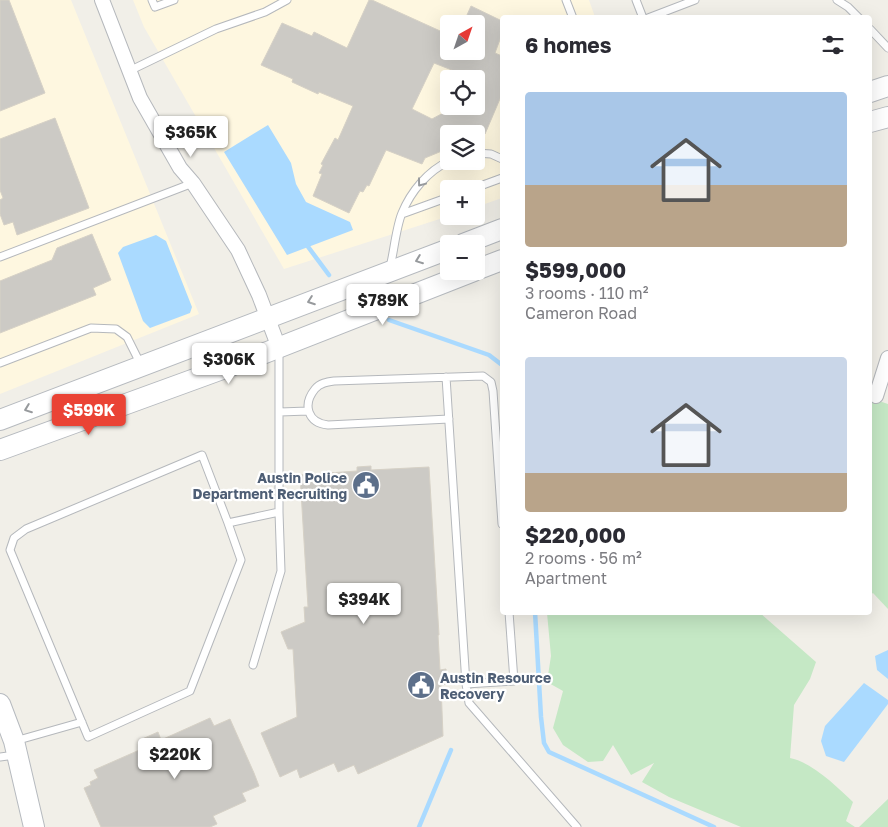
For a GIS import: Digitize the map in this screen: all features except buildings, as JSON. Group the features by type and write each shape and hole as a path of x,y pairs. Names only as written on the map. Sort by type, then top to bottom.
{"main road":[{"path":"872,91 888,86"},
{"path":"872,121 888,117"},
{"path":"485,236 500,230"},
{"path":"0,420 440,252"},
{"path":"485,267 500,261"},
{"path":"0,450 279,348 452,280"},
{"path":"2,713 33,827"}],"street":[{"path":"102,0 140,98 180,168 193,183 238,250 268,317 279,348"},
{"path":"876,396 888,358"}],"lane":[{"path":"152,0 155,7 174,0"},
{"path":"129,71 216,30 265,12 287,0"},
{"path":"566,0 572,15"},
{"path":"636,0 642,15"},
{"path":"656,15 695,0"},
{"path":"837,0 848,7 855,15"},
{"path":"872,31 888,48"},
{"path":"485,154 500,158"},
{"path":"389,272 402,214 428,174 440,166"},
{"path":"485,184 500,179"},
{"path":"0,257 193,183"},
{"path":"402,214 440,200"},
{"path":"0,363 91,328 116,329 127,337 142,365"},
{"path":"253,664 281,571 279,348"},
{"path":"449,419 328,425 318,424 308,411 315,389 323,383 334,381 483,376 491,382 493,391 500,494"},
{"path":"446,377 468,703 577,827"},
{"path":"280,412 308,411"},
{"path":"202,455 241,560 190,691 88,736 82,722 10,550 14,538 26,529 202,455"},
{"path":"228,523 279,512"},
{"path":"466,684 514,682 509,615"},
{"path":"11,751 82,722"}],"shaded area":[{"path":"0,0 71,0 199,314 0,394"},
{"path":"133,0 589,0 594,15 500,15 500,199 485,204 485,180 440,180 440,219 284,269 144,27"}],"green space":[{"path":"872,399 888,404 888,609 873,593"},
{"path":"547,615 762,615 816,662 810,679 794,705 790,758 807,764 853,802 846,821 855,827 741,827 669,797 642,782 654,763 631,775 613,745 603,761 588,762 563,745 553,728 563,691 547,682 551,656"},
{"path":"888,799 888,827 859,827"}],"water":[{"path":"268,125 291,163 296,184 306,202 350,222 353,230 287,255 224,152"},
{"path":"156,235 166,241 192,307 190,313 150,328 143,321 118,253 123,247"},
{"path":"888,650 888,679 877,670 875,656"},
{"path":"864,683 888,700 888,704 844,762 826,756 821,741 825,726"}],"waterway":[{"path":"306,244 329,275"},
{"path":"389,320 489,355 500,363"},
{"path":"535,615 541,717 544,743 549,752 714,827"},
{"path":"419,827 451,750"}],"place":[{"name":"Austin Police Department Recruiting","path":"366,485"},
{"name":"Austin Resource Recovery","path":"421,685"}]}
